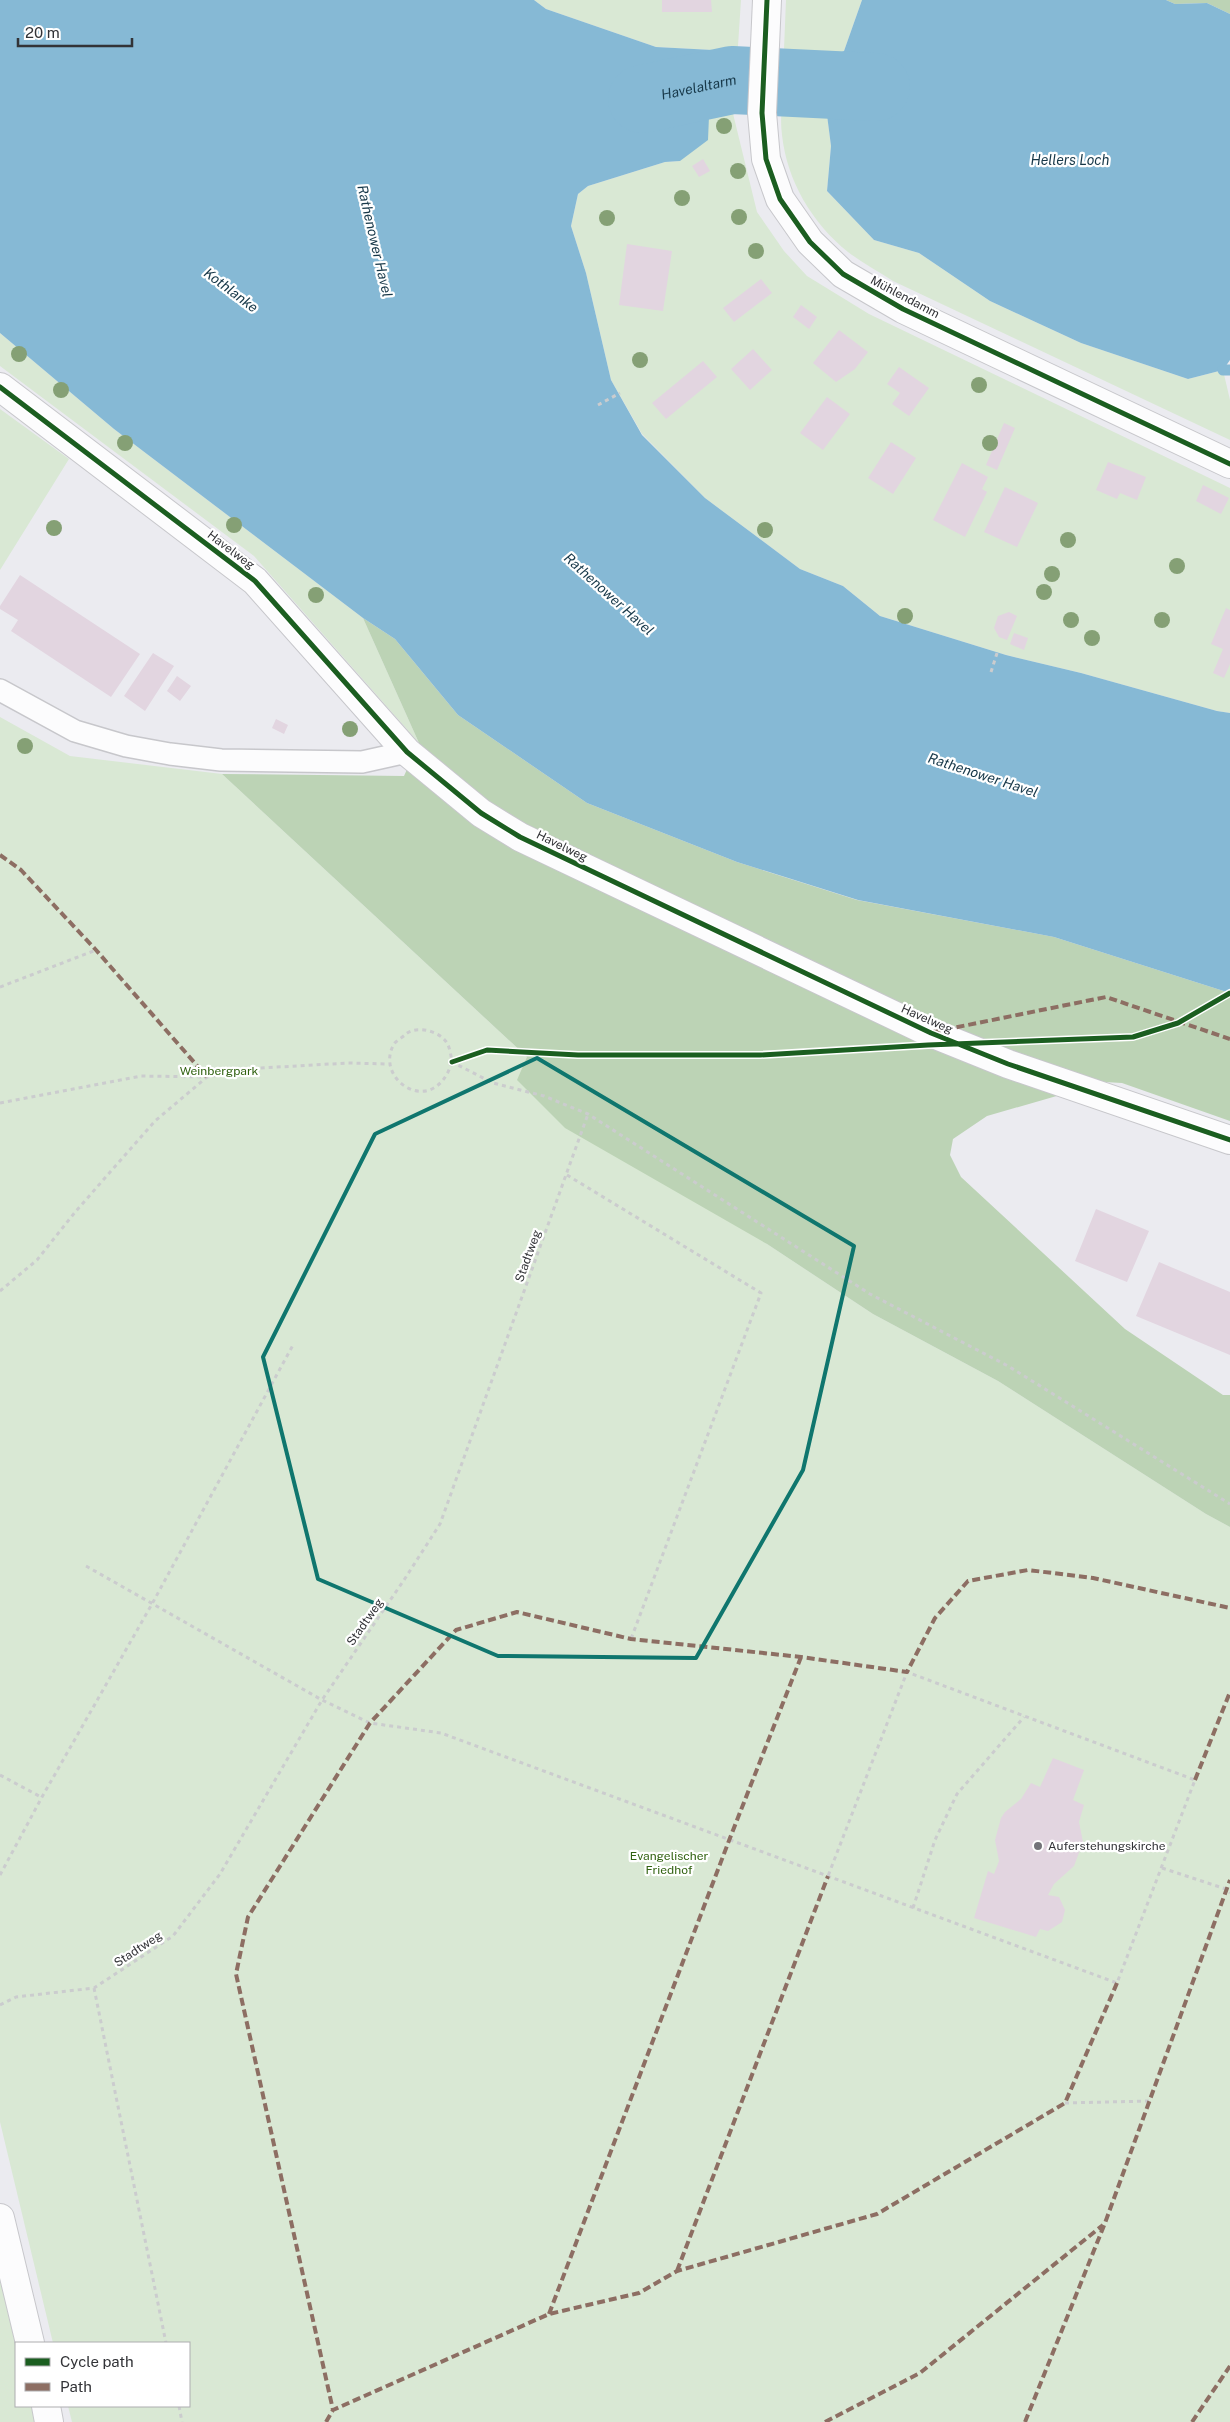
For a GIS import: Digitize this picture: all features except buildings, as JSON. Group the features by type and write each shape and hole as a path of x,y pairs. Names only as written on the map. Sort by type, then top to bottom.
{"street":[{"name":"Mühlendamm","path":"767,0 762,113 766,159 780,199 810,242 843,274 903,309 1230,464"},
{"name":"Havelweg","path":"0,387 255,580 407,752 481,813 520,837 931,1033 1008,1064 1230,1140"},
{"path":"0,2218 30,2342"},
{"path":"46,2407 49,2422"}],"lane":[{"path":"0,690 75,731 126,746 170,754 221,760 362,762 407,752"}],"path":[{"path":"598,405 620,393"},
{"path":"991,672 998,650"},
{"path":"0,987 96,950"},
{"path":"430,1030 446,1042 452,1062 448,1077 437,1088 422,1092 407,1089 395,1079 390,1064 394,1044 410,1031 430,1030"},
{"path":"452,1062 493,1083 544,1096 588,1114 870,1294 1008,1366 1205,1491 1230,1504"},
{"path":"0,1103 141,1076 207,1077 261,1068 348,1063 390,1064"},
{"path":"0,1291 37,1260 76,1210 155,1121 207,1077"},
{"path":"567,1175 761,1293 631,1638"},
{"path":"0,1875 42,1797 152,1604 293,1345"},
{"path":"86,1566 322,1700 370,1723 441,1733 913,1908 1117,1982 1195,1780 907,1672 828,1876"},
{"path":"913,1908 935,1840 957,1794 1024,1717"},
{"path":"0,1775 42,1797"},
{"path":"1162,1868 1226,1889 1230,1893"},
{"path":"94,1988 166,2342"},
{"path":"1064,2103 1149,2101"},
{"path":"179,2407 182,2422"}],"highlighted area":[{"path":"537,1058 854,1246 803,1470 696,1658 498,1656 318,1579 263,1357 375,1134"}],"green space":[{"path":"534,0 741,0 737,61 724,65 712,50 656,47 546,9"},
{"path":"786,0 862,0 844,51 794,74 783,74"},
{"path":"1166,0 1230,0 1230,14 1207,3 1175,4"},
{"path":"727,89 757,212 784,251 807,276 869,314 1230,488 1230,713 1006,655 880,616 843,586 800,569 705,498 642,434 611,380 586,273 571,226 578,194 588,186 665,162 680,161"},
{"path":"782,93 827,115 831,146 827,191 874,240 919,253 990,301 1081,343 1188,379 1223,370 1230,400 1230,440 893,281 848,252 823,228 803,200 789,169 782,135"},
{"path":"0,333 114,429 363,618 419,743 254,556 0,366"},
{"path":"0,409 69,459 0,570"},
{"path":"363,618 395,639 458,715 587,803 737,862 857,900 1054,937 1230,993 1230,1121 1122,1083 1105,1082 987,1116 953,1139 950,1155 961,1177 1125,1329 1223,1395 1230,1395 1230,1527 1206,1514 998,1381 873,1314 767,1244 565,1128 517,1080 527,1057 222,774 404,776 419,743"},
{"name":"Evangelischer Friedhof","path":"0,717 70,756 222,774 527,1057 767,1244 873,1314 998,1381 1206,1514 1230,1527 1230,2422 72,2422 68,2407 190,2407 190,2342 53,2342 0,2122"},
{"path":"0,2280 15,2342 15,2407 31,2407 35,2422 0,2422"}],"water":[{"path":"0,0 534,0 546,9 656,47 713,50 732,80 709,116 708,140 680,161 665,162 588,186 578,194 571,226 586,273 611,380 642,435 705,498 800,569 843,586 880,616 1006,655 1230,713 1230,993 1054,937 858,900 737,862 587,803 458,715 395,639 363,618 114,429 0,333"},
{"name":"Hellers Loch","path":"862,0 1166,0 1175,4 1207,3 1230,14 1230,360 1223,370 1188,379 1081,343 990,301 919,253 874,240 827,191 831,146 827,115 782,93 783,74 794,74 844,51"}],"waterway":[{"name":"Havelaltarm","path":"642,99 732,80 876,87"},
{"path":"1223,370 1230,370"}],"marked path":[{"path":"0,855 21,870 96,950 207,1077"},
{"path":"933,1032 1106,997 1230,1039"},
{"path":"1117,1983 1065,2103 877,2214 677,2271 639,2293 549,2314 333,2410 236,1974 248,1917 370,1723 456,1630 517,1612 631,1639 801,1657 907,1672 935,1618 968,1581 1028,1570 1093,1578 1230,1608"},
{"path":"549,2314 801,1657"},
{"path":"1195,1780 1230,1692"},
{"path":"677,2271 828,1876"},
{"path":"1025,2422 1105,2223 1230,1880"},
{"path":"825,2422 920,2373 1103,2225"},
{"path":"1192,2422 1230,2366"},
{"path":"326,2422 333,2410"}],"cycle path":[{"path":"767,0 762,113 766,159 780,199 810,242 843,274 903,309 1230,464"},
{"path":"0,387 255,581 407,752 481,813 520,837 931,1033 1008,1064 1230,1140"},
{"path":"452,1062 487,1050 578,1055 760,1055 928,1045 1133,1037 1178,1023 1230,993"}],"place":[{"name":"Auferstehungskirche","path":"1038,1846"}],"water label":[{"name":"Rathenower Havel","path":"375,241"},
{"name":"Kothlanke","path":"231,290"},
{"name":"Rathenower Havel","path":"609,594"},
{"name":"Rathenower Havel","path":"983,775"}],"park label":[{"name":"Weinbergpark","path":"219,1071"}]}
